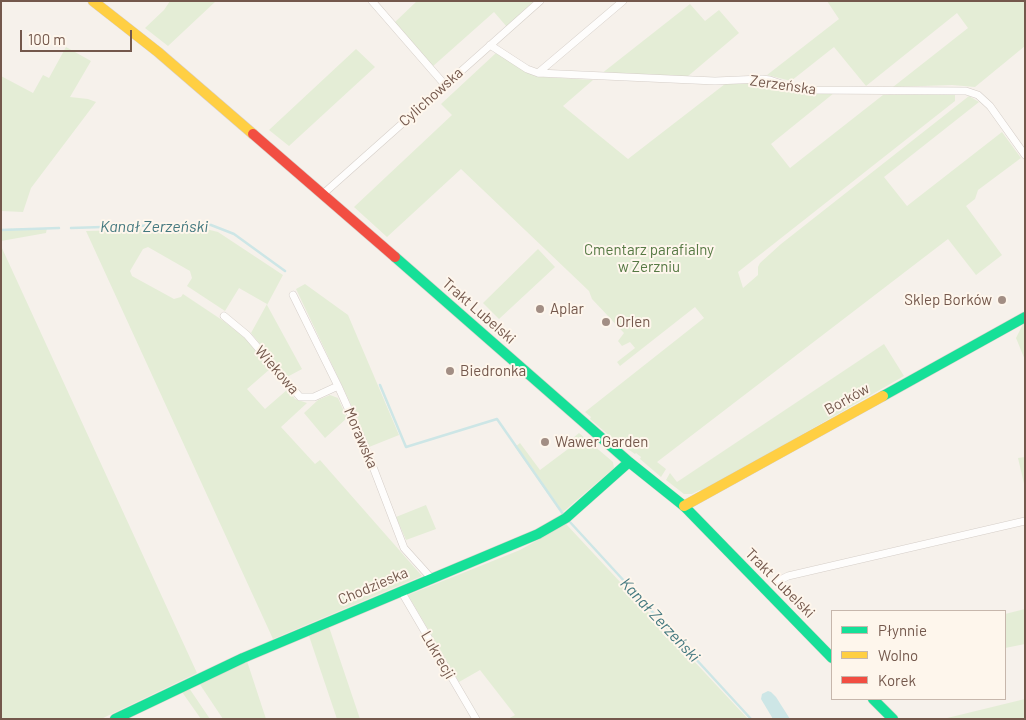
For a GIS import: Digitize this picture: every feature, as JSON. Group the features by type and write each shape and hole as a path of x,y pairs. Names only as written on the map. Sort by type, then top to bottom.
{"street":[{"name":"Trakt Lubelski","path":"93,1 158,52 628,462 684,506 831,657"},
{"path":"372,1 445,85"},
{"name":"Cylichowska","path":"323,194 540,1"},
{"path":"538,73 623,1"},
{"name":"Zerzeńska","path":"490,45 527,70 538,73 715,81 762,79 808,90 966,91 978,95 990,106 1025,155"},
{"name":"Morawska","path":"293,295 365,446 404,548 431,578"},
{"name":"Wiekowa","path":"224,316 248,336 300,397 314,397 338,386"},
{"name":"Borków","path":"684,506 1025,317"},
{"name":"Chodzieska","path":"115,719 215,670 538,534 566,518 628,462"},
{"path":"776,582 788,576 1025,521"},
{"name":"Lukrecji","path":"401,591 476,719"},
{"path":"874,700 893,719"}],"green space":[{"path":"170,1 216,1 168,46 145,28 164,10"},
{"path":"417,1 534,1 507,27 494,12 432,67 394,23"},
{"path":"827,1 1025,1 1025,46 975,87 952,85 893,87 968,28 957,13 866,86 834,47 791,81 767,75 839,19"},
{"path":"690,4 705,21 719,10 739,33 687,77 601,74"},
{"path":"66,47 91,61 70,97 96,102 31,188 23,212 1,211 1,76 33,93 43,75 49,78"},
{"path":"356,49 375,67 289,146 269,130"},
{"name":"Cmentarz parafialny w Zerzniu","path":"496,53 520,68 543,77 593,80 563,106 628,159 725,84 759,83 794,91 834,93 771,144 790,168 883,95 955,94 955,101 738,272 743,288 758,275 760,263 781,244 969,96 979,102 884,177 907,206 1002,132 1021,158 978,190 975,199 966,206 1002,255 976,275 948,239 657,462 666,469 661,477 640,459 641,457 636,453 612,438 590,419 591,417 585,412 704,318 695,307 620,366 617,362 635,348 630,342 622,346 618,341 624,333 592,299 589,291 461,169 387,237 354,207 452,115 441,104"},
{"path":"47,228 46,233 1,241 1,229"},
{"path":"202,228 218,232 283,275 267,305 302,369 287,377 251,333 267,304 239,288 225,311 187,286 192,278 190,271 148,247 143,249 130,271 132,276 174,299 181,297 183,294 225,322 246,339 270,369 247,389 265,409 288,389 295,399 307,403 281,427 315,464 320,460 422,576 273,639 86,231"},
{"path":"1,246 197,673 101,719 1,719"},
{"path":"538,249 555,267 499,319 483,303"},
{"path":"305,284 348,315 399,435 369,447 356,415 296,289"},
{"path":"1025,323 1025,360 1016,338"},
{"path":"884,344 904,376 702,492 700,490 692,494 684,494 666,480 670,473 677,482"},
{"path":"330,395 338,398 347,418 325,438 304,413 318,400"},
{"path":"579,433 613,462 614,468 563,512 559,510 515,447 520,443 540,470 572,446 568,442"},
{"path":"1025,457 1025,488 1018,458"},
{"path":"426,505 436,529 406,540 396,517"},
{"path":"566,524 748,719 508,719 515,715 480,670 459,682 408,595 520,550"},
{"path":"1025,609 1025,644 1006,648 1006,614"},
{"path":"329,627 360,719 337,719 309,636"},
{"path":"247,661 266,719 223,719 199,683"},
{"path":"189,688 210,719 201,719 182,692"},
{"path":"1025,699 1025,719 943,719"}],"water":[{"path":"768,691 776,697 790,719 773,719 761,699 762,694"}],"waterway":[{"name":"Kanał Zerzeński","path":"71,228 211,225 234,234 285,271"},
{"name":"Kanał Zerzeński","path":"1,230 59,228"},
{"name":"Kanał Zerzeński","path":"380,385 406,447 497,419 563,514"},
{"name":"Kanał Zerzeński","path":"569,521 751,719"}],"traffic: fast":[{"path":"395,257 629,462 684,506 831,657"},
{"path":"883,396 1025,317"},
{"path":"115,719 243,658 538,534 566,518 629,462"},
{"path":"874,700 893,719"}],"traffic: slow":[{"path":"93,1 158,52 253,134"},
{"path":"684,506 883,396"}],"traffic: jam":[{"path":"253,134 395,257"}],"place":[{"name":"Sklep Borków","path":"1002,300"},
{"name":"Aplar","path":"540,309"},
{"name":"Orlen","path":"606,322"},
{"name":"Biedronka","path":"450,371"},
{"name":"Wawer Garden","path":"545,442"}]}
